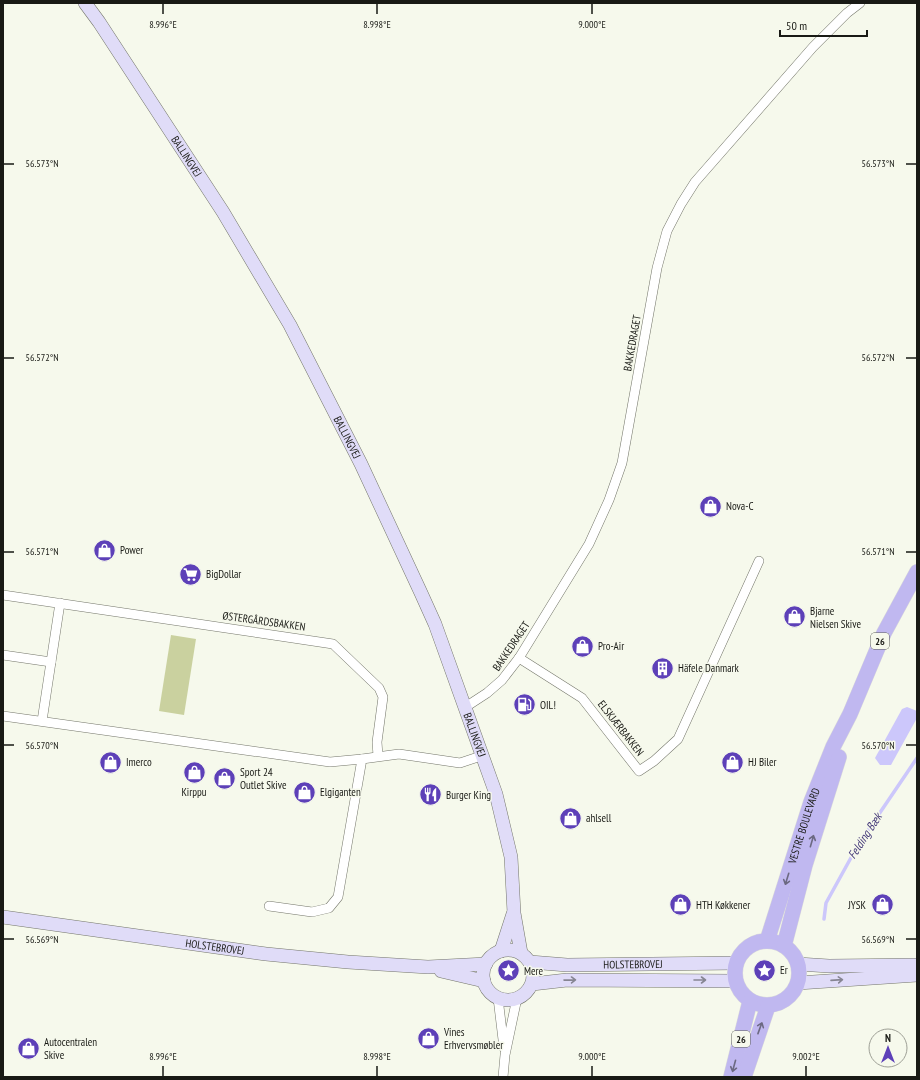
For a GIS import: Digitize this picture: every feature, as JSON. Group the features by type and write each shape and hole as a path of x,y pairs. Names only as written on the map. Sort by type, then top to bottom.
{"main road":[{"name":"BALLINGVEJ","path":"85,3 99,22 223,212 290,325 361,464 421,593 435,624 481,756 496,794 509,845 514,913 525,957"},
{"name":"VESTRE BOULEVARD","path":"767,941 811,802 833,747 850,714 884,633 917,572"},
{"name":"VESTRE BOULEVARD","path":"784,946 805,865 842,748 850,714"},
{"name":"BALLINGVEJ","path":"501,951 514,913"},
{"name":"HOLSTEBROVEJ","path":"3,917 266,954 348,962 428,967 486,964"},
{"path":"757,942 776,942 784,946 795,957 798,964 798,982 794,992 787,999 778,1004 768,1006 758,1005 743,996 735,981 734,972 736,963 741,954 748,947 757,942"},
{"path":"508,950 525,957 533,973 532,984 526,993 517,998 504,1000 492,994 487,988 483,975 486,964 490,958 501,951 508,950"},
{"name":"HOLSTEBROVEJ","path":"525,957 567,965 736,963"},
{"path":"798,964 829,966 917,965"},
{"name":"HOLSTEBROVEJ","path":"428,967 484,981"},
{"path":"798,982 917,975"},
{"name":"HOLSTEBROVEJ","path":"532,984 567,980 735,981"},
{"name":"26","path":"731,1077 750,1001"},
{"name":"26","path":"744,1077 768,1006"}],"street":[{"name":"BAKKEDRAGET","path":"464,708 487,693 497,684 519,658 589,544 609,500 622,463 627,440 657,268 667,230 681,204 696,182 813,47 847,13 860,3"},
{"name":"ELSKJÆRBAKKEN","path":"519,658 582,698 639,770 654,761 678,739 759,561"},
{"name":"ØSTERGÅRDSBAKKEN","path":"3,594 333,644 379,688 383,697 377,742 378,756"},
{"path":"42,721 60,603"},
{"path":"3,655 51,662"},
{"path":"3,716 330,762 362,760 378,756 399,754 460,763 481,756"},
{"path":"269,906 312,912 329,908 338,897 362,760"},
{"path":"498,998 505,1055"},
{"path":"503,1077 505,1055 517,998"}],"green space":[{"path":"171,635 196,639 184,715 159,711"}],"shaded area":[{"path":"907,707 917,711 917,718 891,765 880,765 875,758 902,709"}],"waterway":[{"name":"Felding Bæk","path":"824,919 826,903 858,845 917,758"}],"place":[{"name":"Nova-C","path":"710,506"},
{"name":"Power","path":"104,550"},
{"name":"BigDollar","path":"191,574"},
{"name":"Bjarne Nielsen Skive","path":"794,617"},
{"name":"Pro-Air","path":"583,646"},
{"name":"Häfele Danmark","path":"663,668"},
{"name":"OIL!","path":"524,705"},
{"name":"Imerco","path":"110,762"},
{"name":"HJ Biler","path":"732,762"},
{"name":"Kirppu","path":"194,772"},
{"name":"Sport 24 Outlet Skive","path":"224,778"},
{"name":"Elgiganten","path":"305,792"},
{"name":"Burger King","path":"431,795"},
{"name":"ahlsell","path":"570,818"},
{"name":"HTH Køkkener","path":"680,905"},
{"name":"JYSK","path":"882,905"},
{"name":"Er","path":"765,970"},
{"name":"Mere","path":"508,971"},
{"name":"Vines Erhvervsmøbler","path":"428,1038"},
{"name":"Autocentralen Skive","path":"28,1048"}]}
